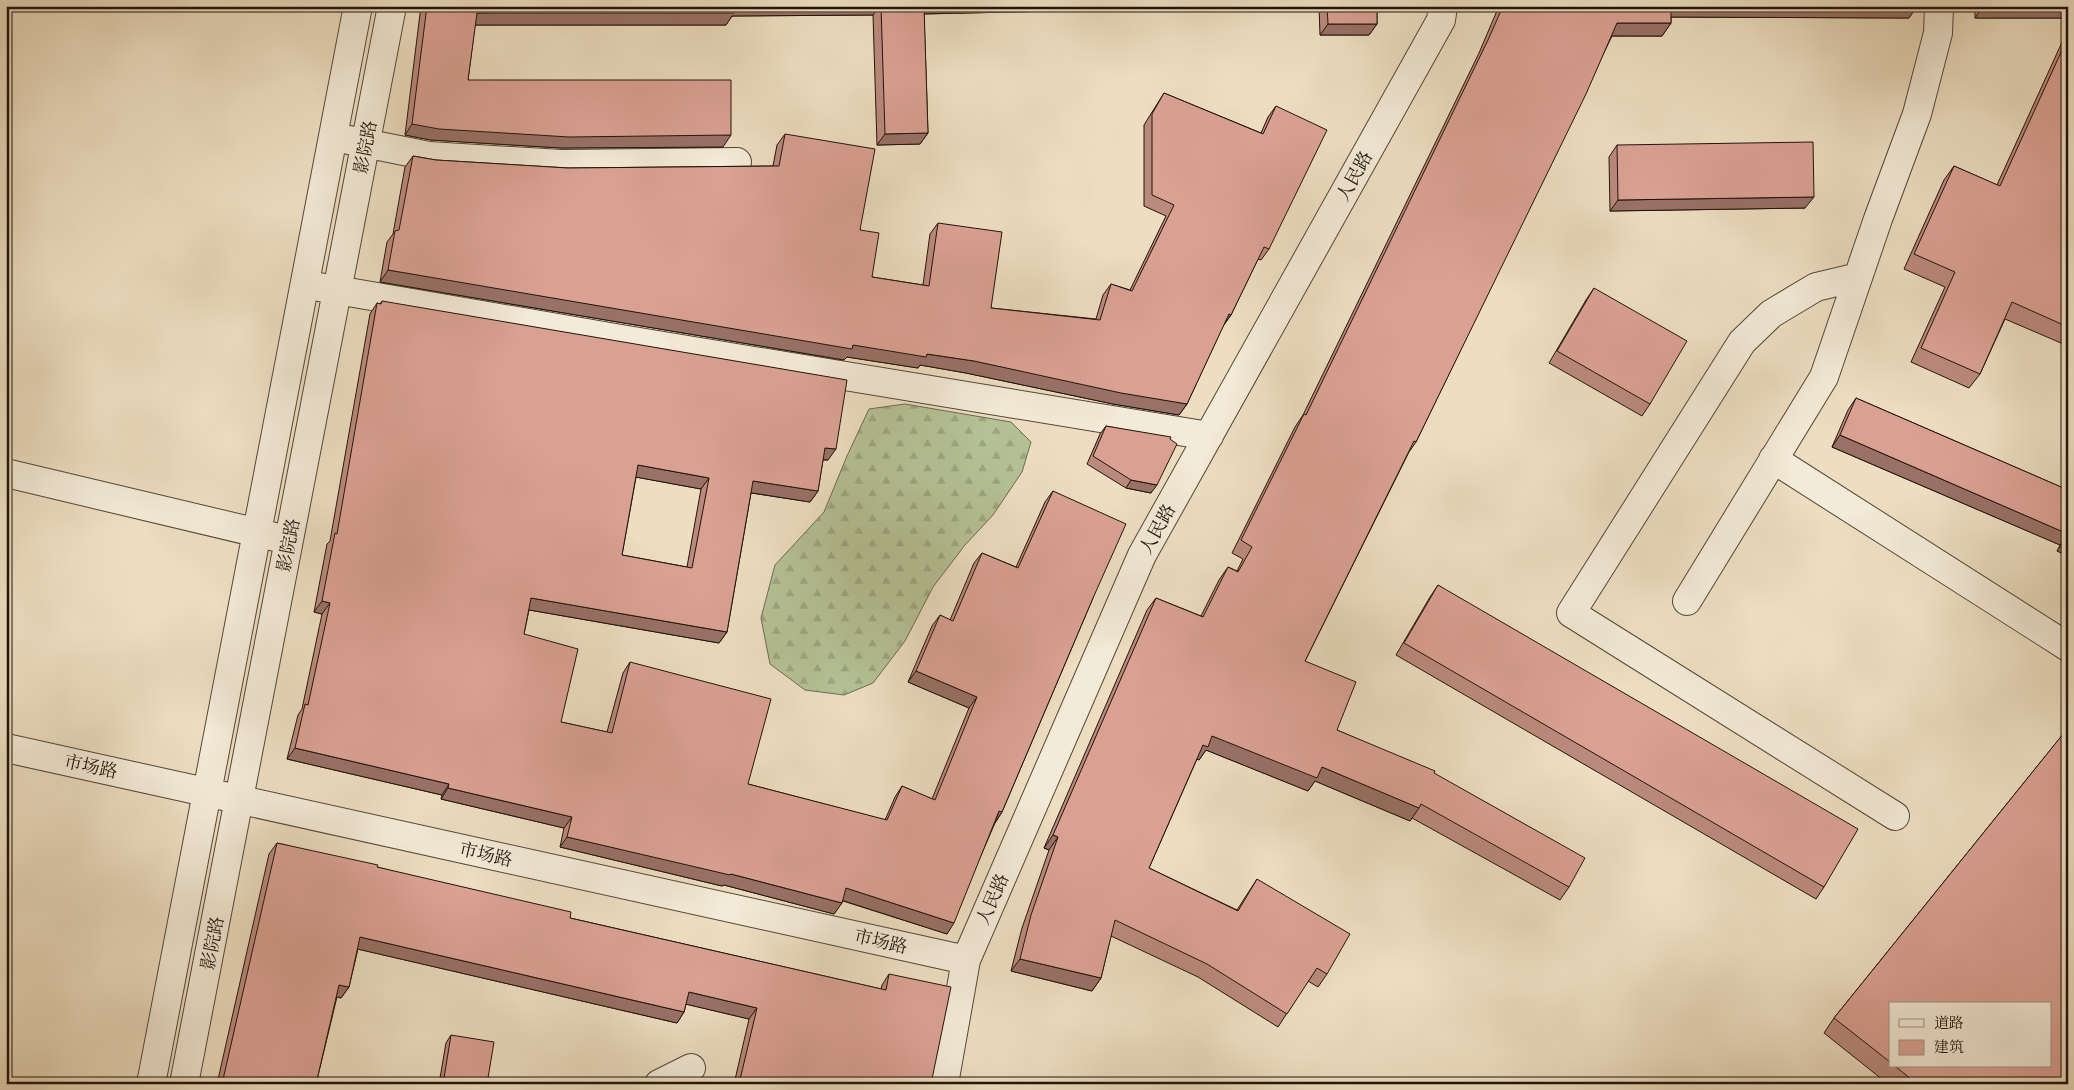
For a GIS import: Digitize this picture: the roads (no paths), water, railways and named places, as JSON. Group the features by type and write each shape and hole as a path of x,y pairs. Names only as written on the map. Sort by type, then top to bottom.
{"street":[{"path":"152,1084 358,6"},
{"name":"影院路","path":"184,1084 392,6"},
{"name":"人民路","path":"944,1084 966,960 1142,555 1441,20 1444,6"},
{"path":"1687,601 1824,377 1858,277 1918,114 1938,33 1939,6"},
{"path":"333,137 429,156 561,164 736,162"},
{"path":"1858,277 1816,287 1771,314 1742,342 1571,613 1895,816"},
{"path":"305,284 1209,436"},
{"path":"1773,459 2068,647"},
{"path":"6,473 289,540"},
{"name":"市场路","path":"6,748 966,960"},
{"path":"659,1084 691,1068"}]}
